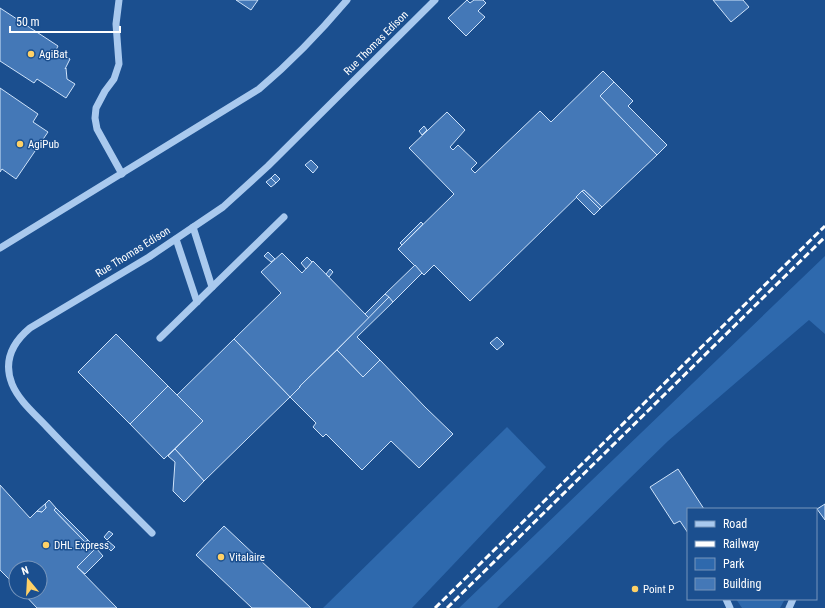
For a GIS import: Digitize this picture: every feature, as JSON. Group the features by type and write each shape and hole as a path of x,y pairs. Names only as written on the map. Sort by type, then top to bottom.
{"street":[{"path":"119,0 116,24 119,64 114,79 96,108 95,118 97,130 122,174"},
{"path":"0,248 259,89 285,67 333,17 347,0"},
{"name":"Rue Thomas Edison","path":"152,533 28,407 17,393 12,384 9,365 10,357 16,342 30,328 149,257 223,207 268,166 435,0"},
{"path":"160,338 284,217"},
{"path":"193,227 212,287"},
{"path":"176,239 197,302"}],"green space":[{"path":"825,256 825,334 809,320 668,441 497,608 459,608"},
{"path":"507,427 546,467 412,608 323,608"},
{"path":"737,600 784,600 780,608 742,608"}],"building":[{"path":"236,0 258,0 251,10"},
{"path":"467,0 470,3 474,0 483,0 486,3 478,11 485,17 466,36 448,18"},
{"path":"713,0 743,0 749,7 731,22"},
{"name":"AgiBat","path":"0,8 58,46 56,50 70,59 65,69 66,68 67,79 75,84 66,98 37,79 34,83 0,61"},
{"path":"603,71 614,82 600,96 657,155 602,207 584,190 470,301 434,265 424,275 398,249 454,194 409,148 447,112 465,130 450,147 453,150 458,145 477,163 471,169 475,173 540,111 551,122"},
{"path":"614,82 633,101 628,106 667,145 657,155 600,96"},
{"name":"AgiPub","path":"0,88 38,114 33,122 48,132 16,179 2,169 0,172"},
{"path":"424,126 427,130 422,135 419,131"},
{"path":"311,160 318,167 313,173 305,165"},
{"path":"275,174 280,179 276,183 271,178"},
{"path":"271,178 276,183 271,187 266,182"},
{"path":"584,190 602,207 600,209 582,191"},
{"path":"582,191 600,209 594,215 576,197"},
{"path":"421,222 423,224 402,245 400,243"},
{"path":"268,252 275,259 271,262 264,256"},
{"path":"282,253 302,273 313,261 369,318 290,397 234,339 281,293 261,272"},
{"path":"307,257 312,262 306,269 301,263"},
{"path":"415,265 422,273 393,302 385,294"},
{"path":"330,269 333,272 329,277 326,274"},
{"path":"385,294 389,297 369,318 365,314"},
{"path":"389,297 393,302 357,337 380,360 363,377 337,350"},
{"path":"116,334 168,386 130,424 78,372"},
{"path":"497,337 504,344 497,350 490,343"},
{"path":"234,339 290,397 204,481 175,449 203,421 177,395"},
{"path":"337,350 363,377 380,360 453,434 419,468 391,441 362,470 326,434 323,437 313,427 316,423 290,397"},
{"path":"168,386 203,421 164,459 130,424"},
{"path":"175,449 204,481 184,502 173,491 175,462 168,456"},
{"path":"678,469 703,508 687,508 687,532 680,521 674,524 650,487"},
{"name":"DHL Express","path":"0,485 30,518 37,511 42,512 46,508 45,504 49,500 56,508 54,510 85,542 88,540 96,548 77,567 117,608 37,608 30,600 48,600 48,560 8,560 8,578 0,570"},
{"path":"45,504 46,508 42,512 37,511"},
{"path":"825,504 825,520 817,509"},
{"path":"56,508 88,540 85,542 54,510"},
{"path":"224,526 311,608 252,608 196,555"},
{"path":"109,531 113,534 107,540 104,537"},
{"path":"108,541 115,547 111,551 105,545"},
{"path":"96,548 103,556 85,574 77,567"}],"railway":[{"path":"435,608 825,226"},
{"path":"447,608 825,237"}],"place":[{"name":"AgiBat","path":"31,54"},
{"name":"AgiPub","path":"20,144"},
{"name":"DHL Express","path":"46,545"},
{"name":"Vitalaire","path":"221,557"},
{"name":"Point P","path":"635,589"}]}
